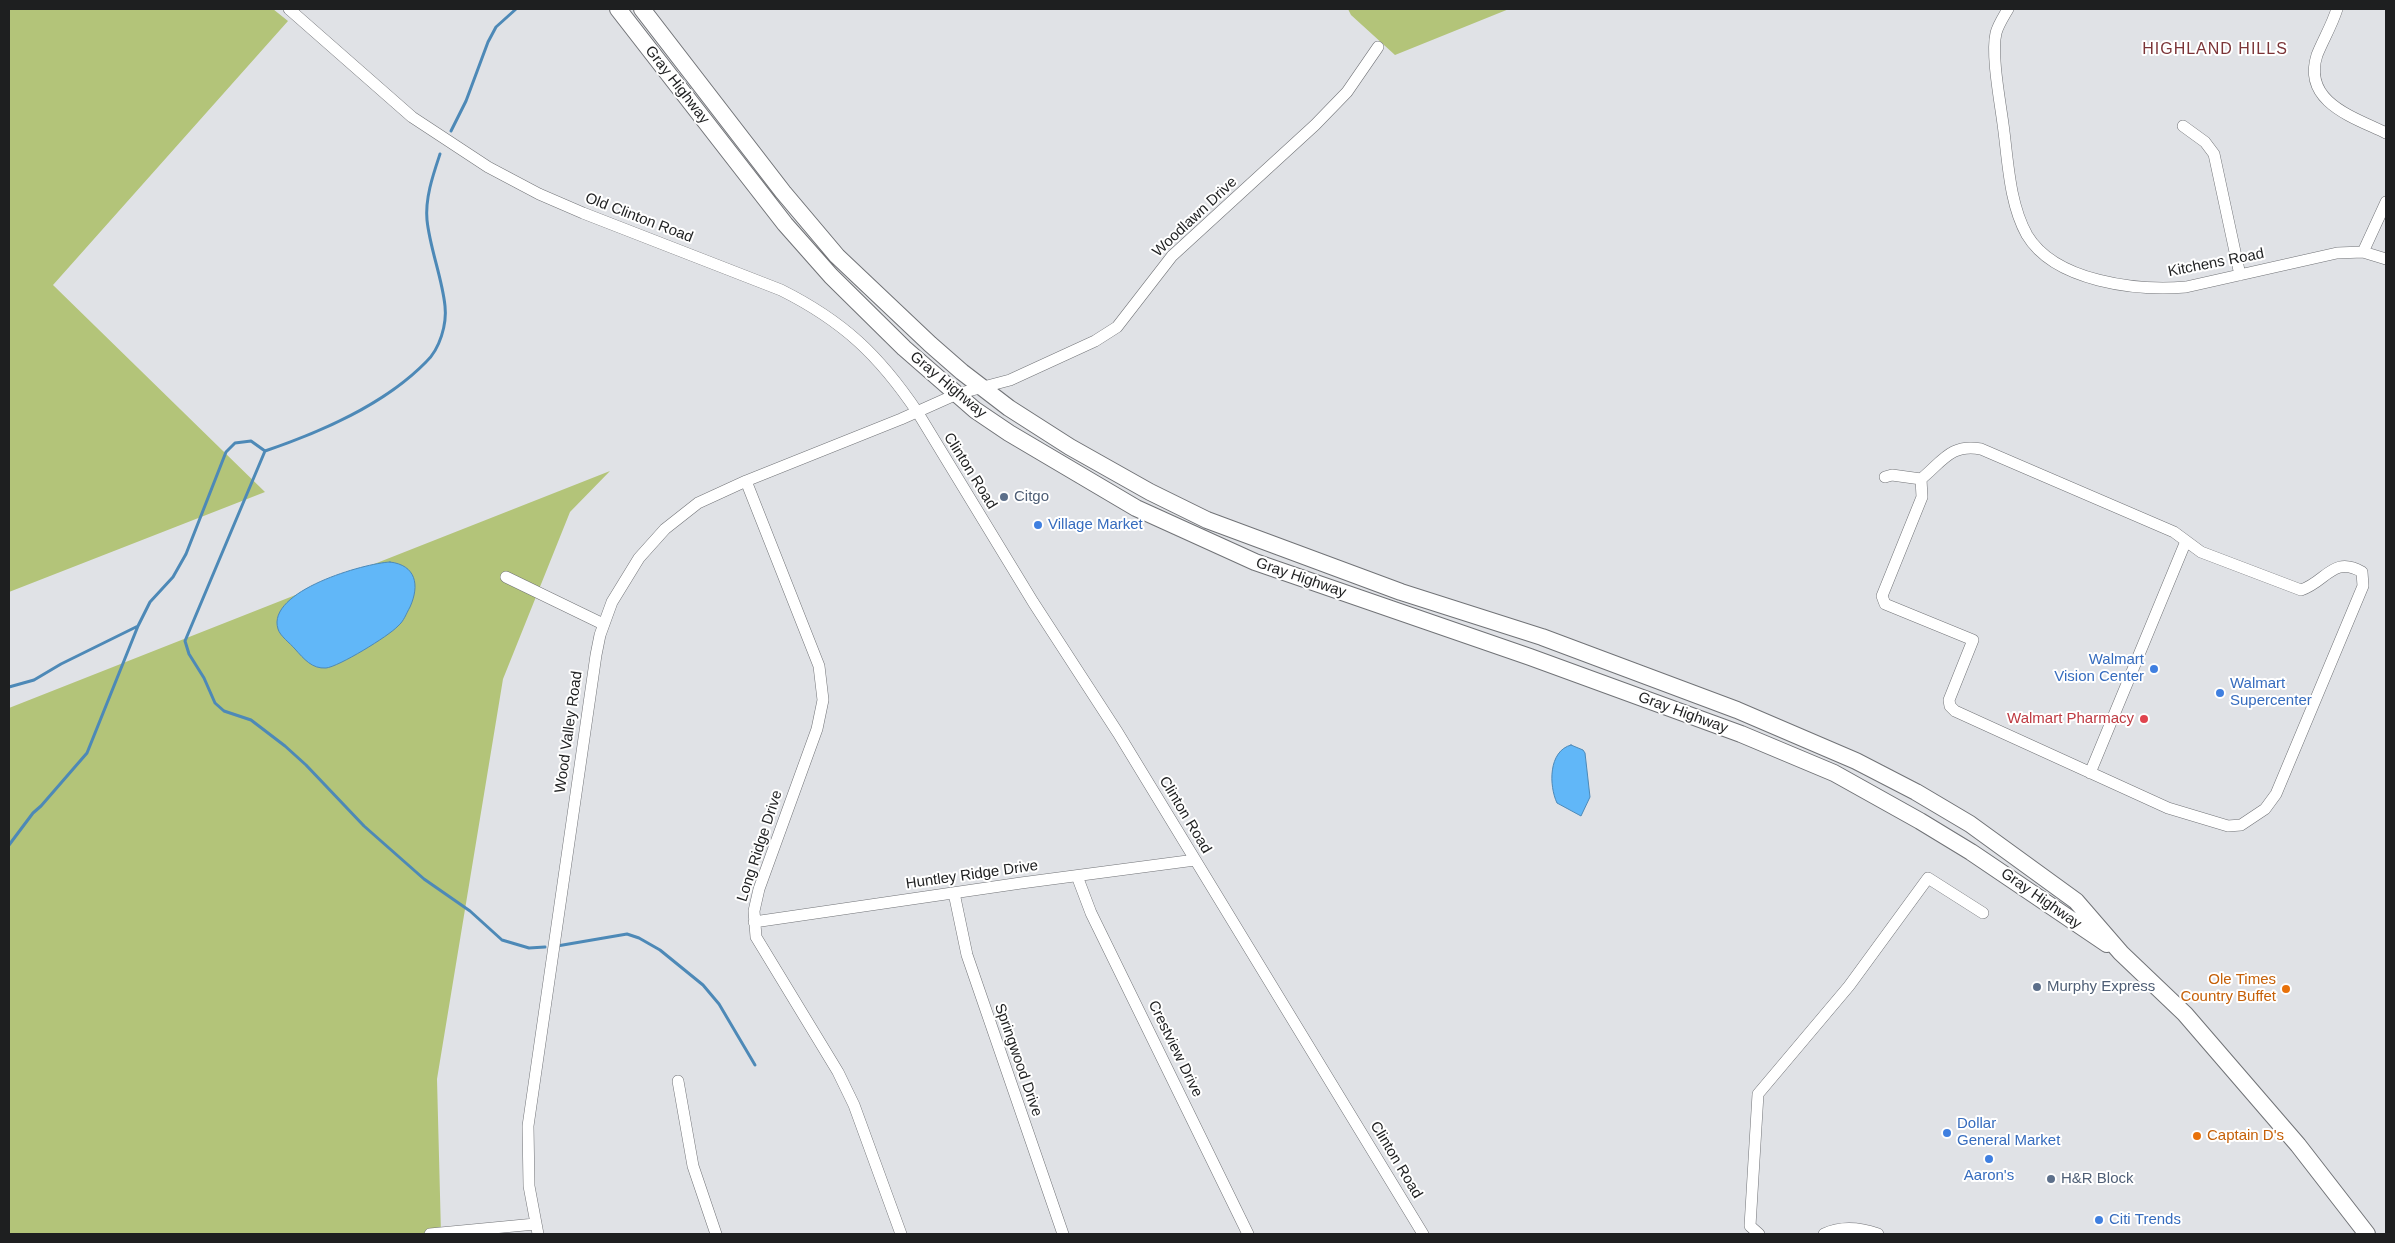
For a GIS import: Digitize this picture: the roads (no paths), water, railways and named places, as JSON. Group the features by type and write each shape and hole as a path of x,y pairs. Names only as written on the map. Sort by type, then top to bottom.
{"highway":[{"name":"Gray Highway","path":"618,9 805,246 850,296 904,348 975,410 1009,433 1136,508 1237,554 1733,731 1834,773 1920,820 2020,884 2063,916 2121,953"},
{"name":"Gray Highway","path":"642,9 783,192 838,256 903,320 983,389 1070,447 1150,492 1207,520 1401,592 1542,637 1738,710 1856,761 1916,792 1970,824 2076,901 2121,953 2185,1014 2224,1057 2298,1145 2367,1234"}],"street":[{"name":"Old Clinton Road","path":"289,9 412,117 488,167 539,194 583,213 781,290 809,304 844,327 861,342 900,386 918,413"},
{"name":"Kitchens Road","path":"2008,9 1996,33 1996,71 2015,206 2028,235 2050,260 2075,272 2110,283 2165,289 2186,287 2336,253 2363,252 2386,259"},
{"path":"2337,9 2318,55 2314,72 2316,87 2322,96 2336,108 2386,133"},
{"name":"Woodlawn Drive","path":"983,389 1010,380 1095,341 1117,327 1172,256 1315,125 1347,92 1378,47"},
{"path":"2183,126 2205,142 2214,154 2240,275"},
{"path":"2363,252 2386,202"},
{"path":"918,413 957,394 983,389"},
{"name":"Wood Valley Road","path":"537,1229 529,1186 528,1156 533,1085 596,655 604,624 623,581 639,558 665,529 698,503 746,481 918,413"},
{"name":"Clinton Road","path":"918,413 1033,602 1118,733 1423,1234"},
{"path":"1960,448 1981,449 2174,532 2201,552 2301,590 2312,587 2329,571 2341,566 2352,566 2362,572 2363,586 2276,794 2265,809 2241,825 2228,826 2168,808 1955,711 1950,706 1949,700 1973,640 1885,604 1882,600 1922,497 1921,480 1950,454 1960,448"},
{"path":"1885,477 1892,475 1921,480"},
{"name":"Long Ridge Drive","path":"746,481 819,666 823,700 817,729 755,901 754,922 756,937 823,1046 854,1105 901,1234"},
{"path":"2090,773 2186,541"},
{"path":"506,577 604,624"},
{"name":"Huntley Ridge Drive","path":"754,922 1195,860"},
{"name":"Crestview Drive","path":"1077,876 1092,913 1248,1234"},
{"path":"1759,1234 1750,1226 1758,1094 1849,986 1928,878 1983,913"},
{"name":"Springwood Drive","path":"954,893 967,955 1063,1234"},
{"path":"678,1081 693,1166 716,1234"},
{"path":"430,1234 537,1229"},
{"path":"1824,1234 1839,1229 1853,1229 1878,1234"}],"water":[{"path":"390,562 406,567 414,577 415,591 410,607 402,622 393,631 352,657 326,668 317,667 305,660 279,632 278,615 287,603 302,591 340,574"},
{"path":"1571,745 1583,750 1585,753 1590,797 1581,816 1557,803 1554,796 1552,770 1554,762 1563,749"}],"waterway":[{"path":"451,131 466,101 488,42 496,27 516,9"},
{"path":"440,154 427,203 427,220 445,306 444,328 439,343 426,362 391,391 371,404 329,426 265,451 185,641 189,654 204,678 215,703 224,711 251,720 285,746 306,765 364,826 424,879 470,911 502,940 529,948 545,947"},
{"path":"9,845 33,813 87,753 138,626 150,602 173,577 186,554 226,452 235,443 251,441 265,451"},
{"path":"9,687 34,680 61,664 138,626"},
{"path":"557,946 627,934 639,938 660,950 703,985 719,1004 755,1065"}],"place":[{"name":"Citgo","path":"1004,497"},
{"name":"Village Market","path":"1038,525"},
{"name":"Walmart Vision Center","path":"2154,669"},
{"name":"Walmart Supercenter","path":"2220,693"},
{"name":"Walmart Pharmacy","path":"2144,719"},
{"name":"Murphy Express","path":"2037,987"},
{"name":"Ole Times Country Buffet","path":"2286,989"},
{"name":"Dollar General Market","path":"1947,1133"},
{"name":"Captain D's","path":"2197,1136"},
{"name":"Aaron's","path":"1989,1159"},
{"name":"H&R Block","path":"2051,1179"},
{"name":"Citi Trends","path":"2099,1220"}],"district":[{"name":"HIGHLAND HILLS","path":"2215,50"}]}
